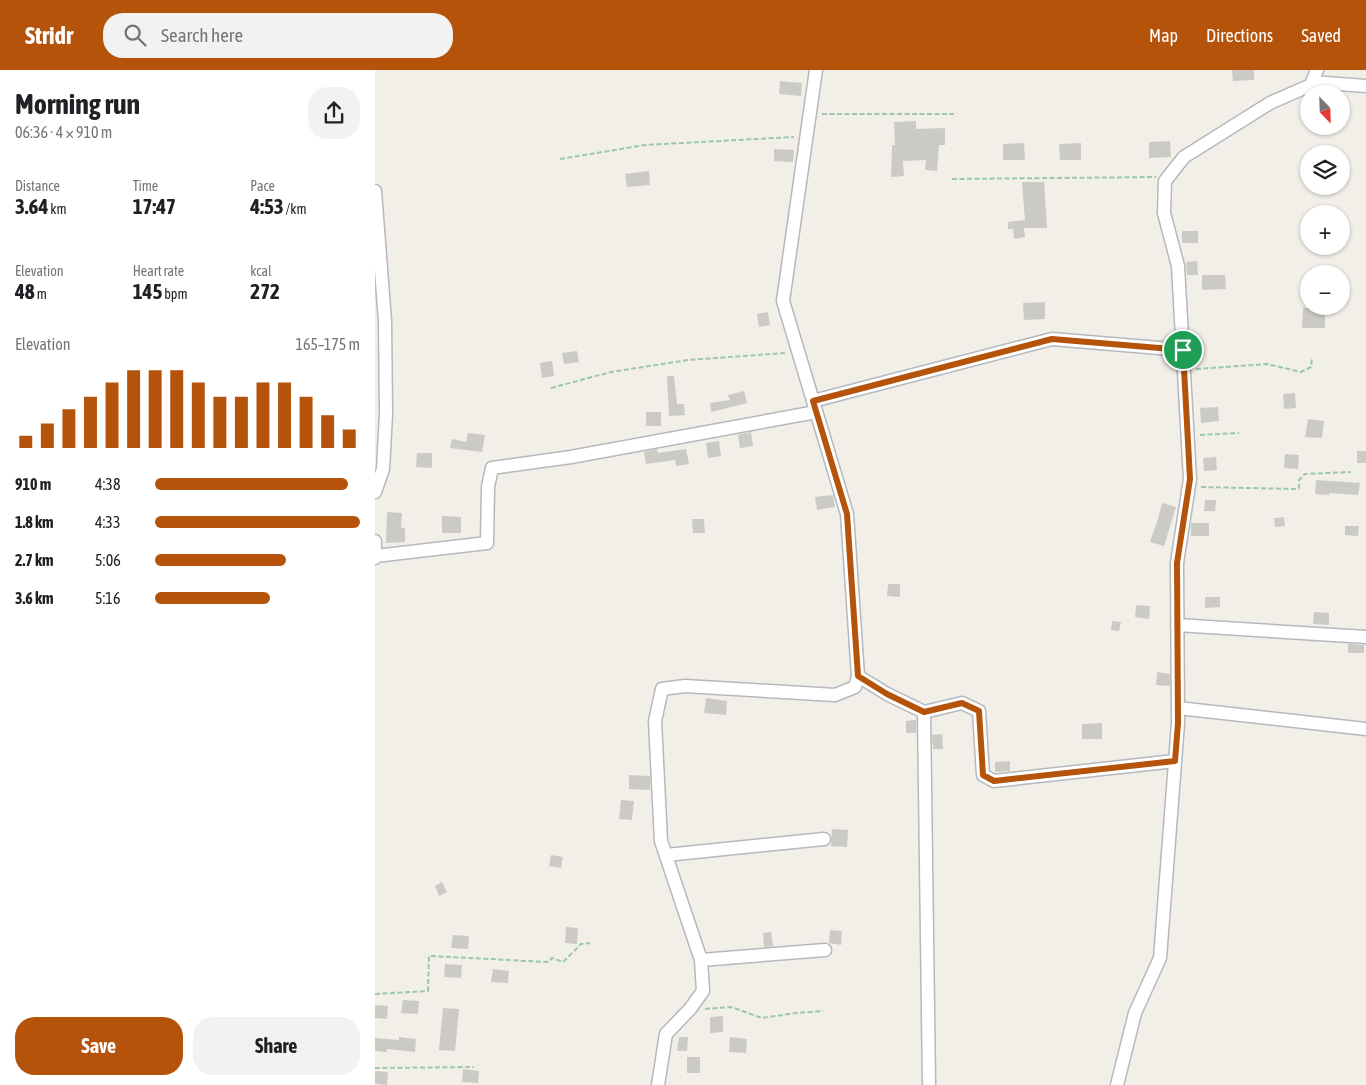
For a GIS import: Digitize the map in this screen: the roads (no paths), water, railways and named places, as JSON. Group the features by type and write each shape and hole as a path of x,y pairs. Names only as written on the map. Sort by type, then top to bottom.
{"street":[{"path":"659,1085 666,1034 690,1009 703,991 701,960 661,841 655,721 662,689 685,686 835,695 855,687 858,676 847,514 783,301 816,70"},
{"path":"1117,1085 1135,1013 1160,958 1178,708 1177,563 1190,479 1178,266 1164,213 1165,180 1184,157 1270,103 1311,85 1315,76 1366,86"},
{"path":"375,191 385,321 387,414 383,469 375,492"},
{"path":"375,541 375,557 487,543 488,487 492,468 690,437 814,407 1052,339 1183,350"},
{"path":"1177,625 1366,637"},
{"path":"858,676 887,694 924,712 962,703 979,711 983,775 994,781 1175,761"},
{"path":"1178,708 1366,729"},
{"path":"924,712 929,1085"},
{"path":"666,855 824,839"},
{"path":"701,960 825,950"}]}
